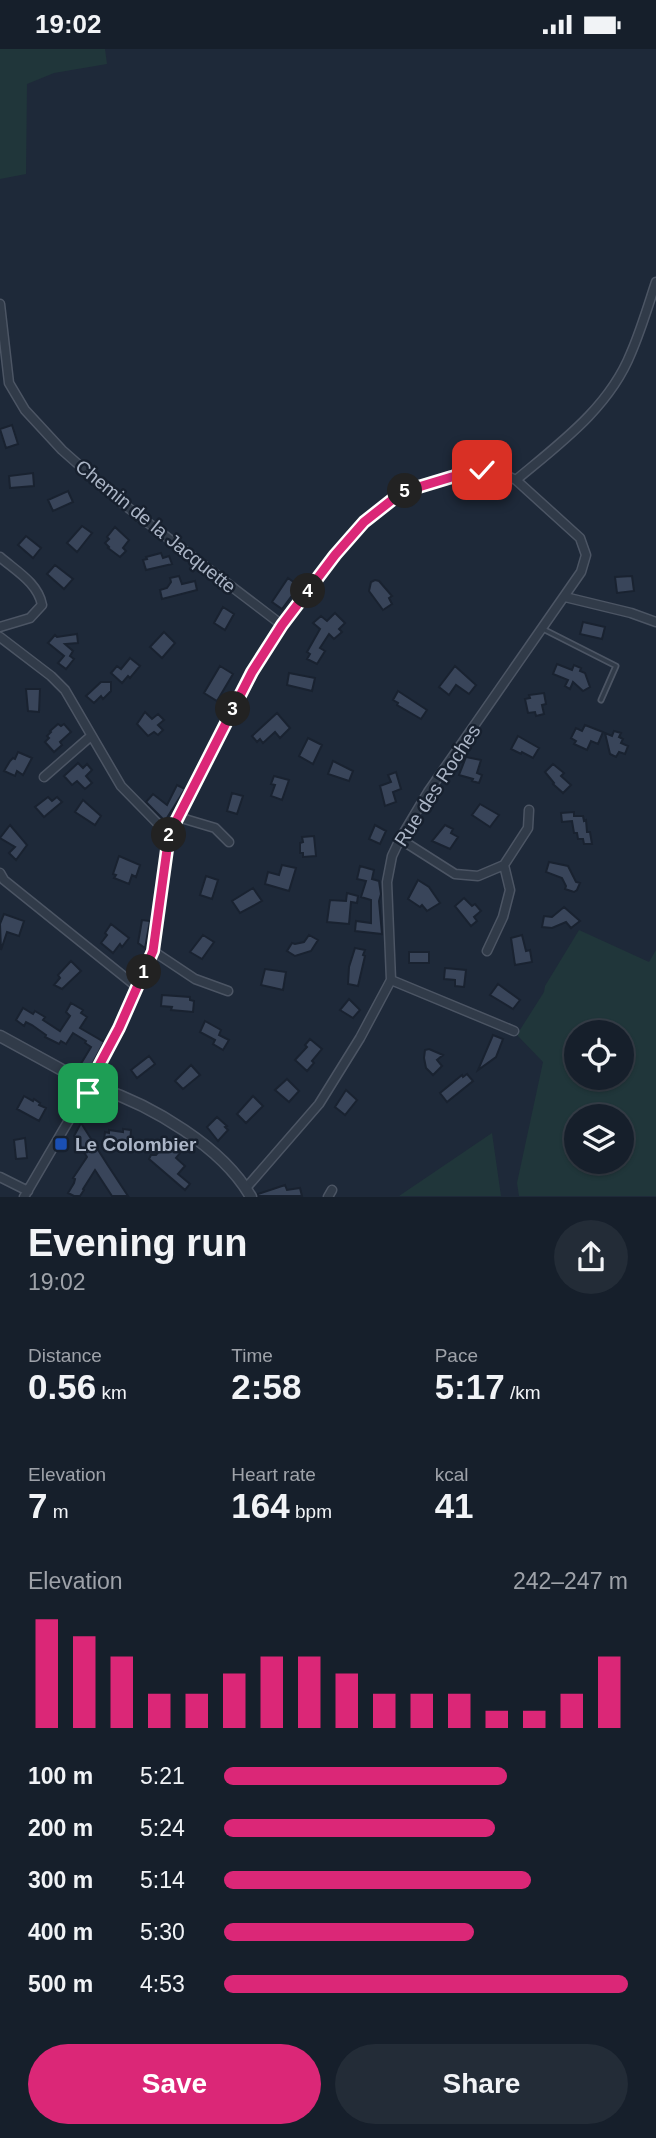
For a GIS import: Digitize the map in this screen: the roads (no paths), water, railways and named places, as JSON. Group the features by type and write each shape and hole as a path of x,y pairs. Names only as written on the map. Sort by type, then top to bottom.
{"street":[{"path":"0,1177 26,1194 119,1028 153,951 169,835 252,672 282,625 335,555 364,522 402,492 482,470 499,472 516,480 580,426 611,389 631,356 656,282"},
{"name":"Chemin de la Jacquette","path":"0,304 4,384 25,410 62,450 122,503 282,625"},
{"name":"Rue des Roches","path":"391,981 387,882 392,856 428,792 582,572 586,555 580,538 516,480"},
{"path":"0,557 32,584 40,595 42,605 30,618 0,627"},
{"path":"565,597 656,622"},
{"path":"0,637 65,690 121,786 169,835"},
{"path":"44,777 91,736"},
{"path":"400,839 455,874 478,876 504,865 528,828 528,810"},
{"path":"178,817 215,828 229,842"},
{"path":"487,951 503,918 510,890 504,865"},
{"path":"0,873 4,880 138,987"},
{"path":"153,951 195,979 228,991"},
{"path":"0,1037 88,1084 93,1093 99,1088 127,1097 179,1126 227,1165 249,1194 319,1104 391,981 514,1031"}],"lane":[{"path":"543,629 616,666 601,700"}],"place":[{"name":"Le Colombier","path":"61,1144"}]}
